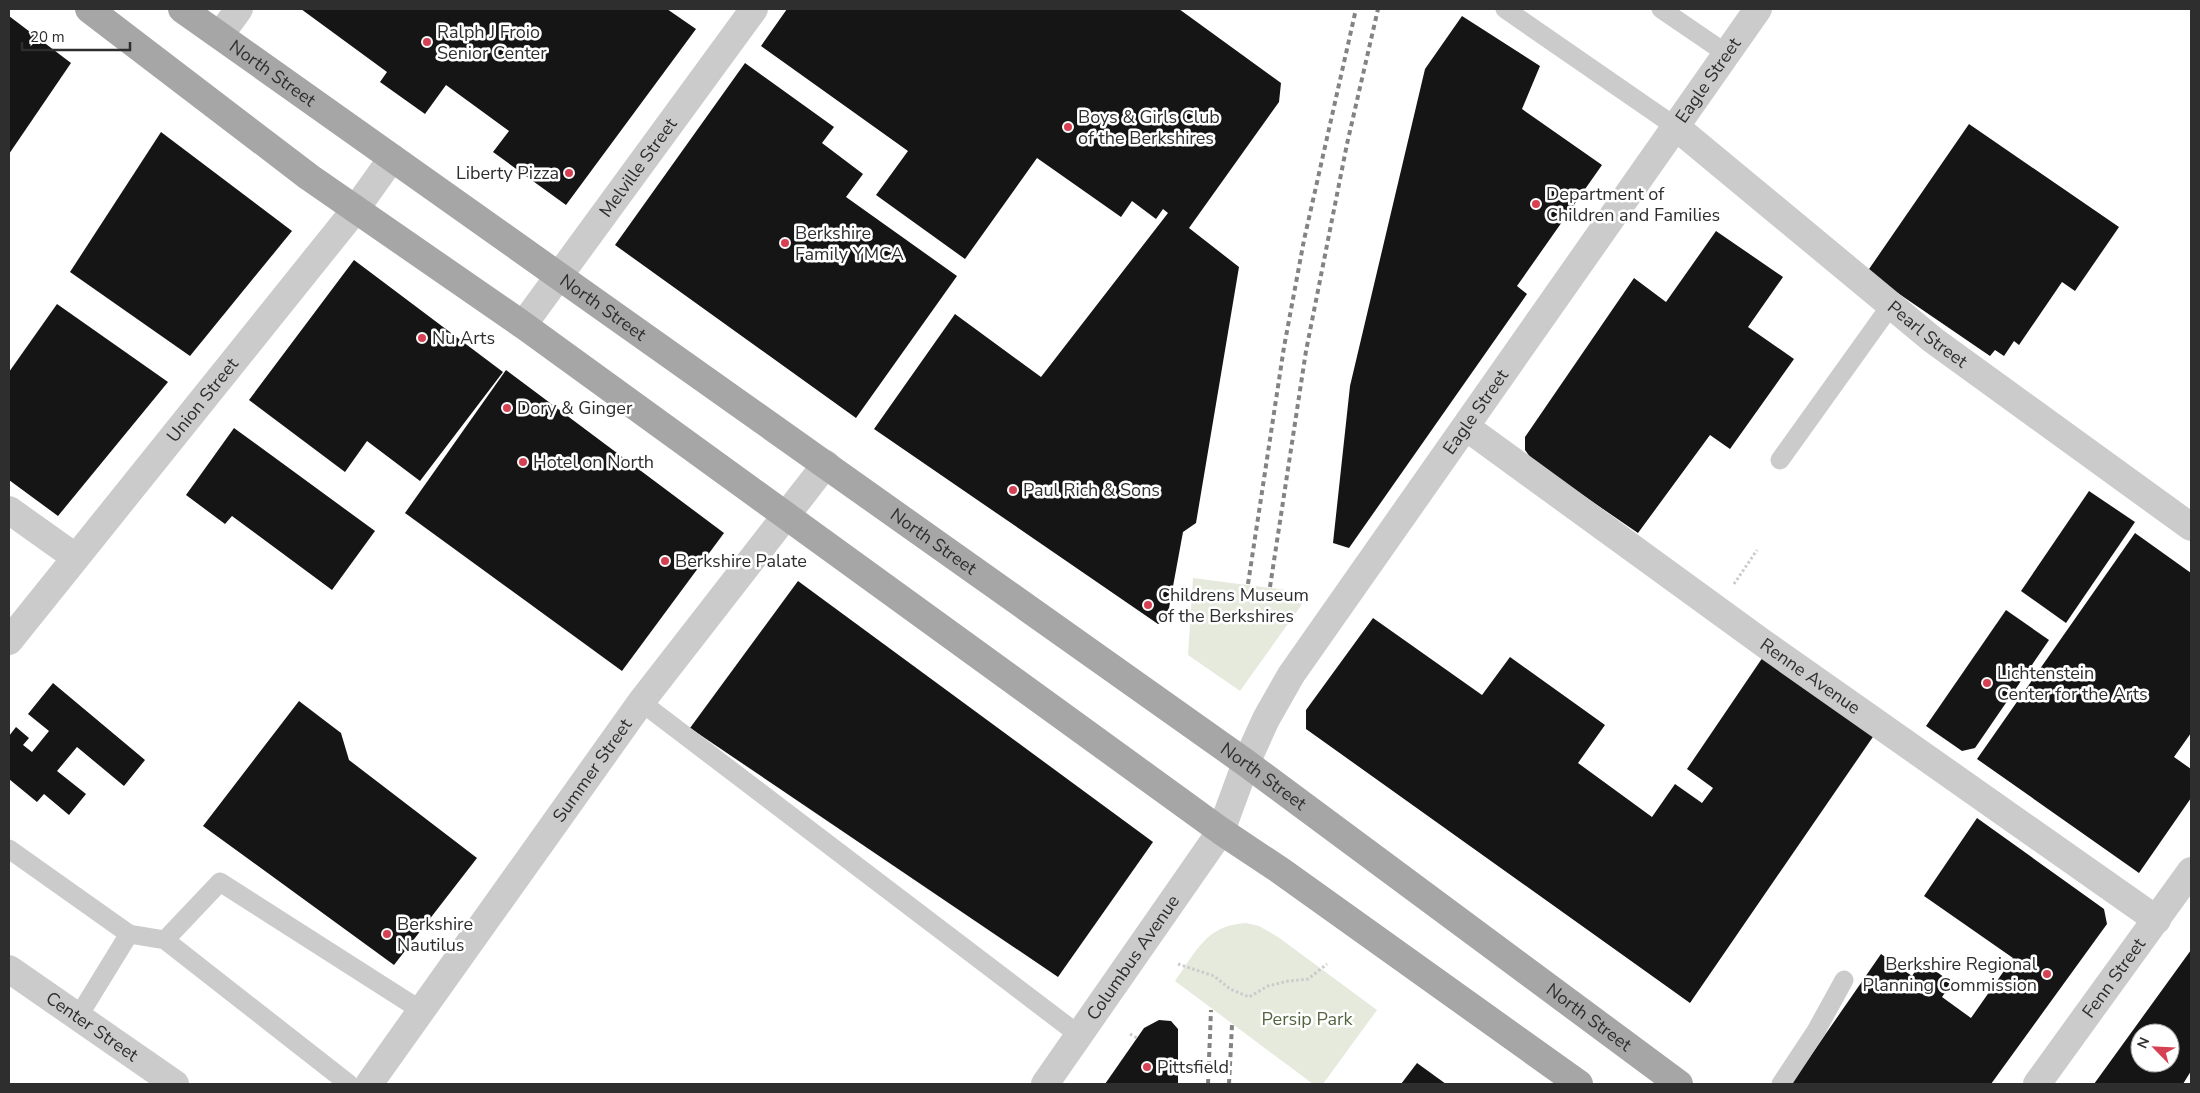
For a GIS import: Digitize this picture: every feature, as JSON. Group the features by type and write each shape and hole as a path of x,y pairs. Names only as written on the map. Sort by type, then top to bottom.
{"main road":[{"path":"89,9 355,210 523,325 1221,831 1281,871 1580,1084"},
{"name":"North Street","path":"182,9 1246,763 1679,1084"}],"street":[{"path":"220,35 239,9"},
{"name":"Melville Street","path":"523,325 754,9"},
{"name":"Eagle Street","path":"1221,831 1246,763 1266,718 1291,675 1758,9"},
{"name":"Pearl Street","path":"1676,127 1933,340 2191,527"},
{"name":"Union Street","path":"9,641 355,210 392,158"},
{"name":"Renne Avenue","path":"1466,427 1717,609 2157,920"},
{"name":"Summer Street","path":"369,1084 641,702 826,464"},
{"path":"9,510 75,557"},
{"name":"Columbus Avenue","path":"1045,1084 1221,831"},
{"name":"Fenn Street","path":"2037,1084 2191,871"},
{"name":"Center Street","path":"9,969 175,1084"}],"lane":[{"path":"1505,9 1676,127"},
{"path":"1661,9 1727,54"},
{"path":"1780,460 1891,305"},
{"path":"641,702 1079,1035"},
{"path":"9,849 129,934 165,940 349,1084"},
{"path":"165,940 220,882 422,1011"},
{"path":"78,1017 129,934"},
{"path":"1781,1084 1816,1032 1844,980"}],"path":[{"path":"1717,609 1757,550"},
{"path":"1178,964 1214,976 1230,989 1249,997 1268,986 1281,982 1308,979 1327,964"},
{"path":"1130,1034 1137,1038"}],"green space":[{"path":"1193,578 1310,593 1240,691 1188,655"},
{"name":"Persip Park","path":"1246,923 1259,926 1278,937 1377,1010 1323,1084 1313,1084 1175,981 1196,950 1211,935 1232,925"}],"building":[{"path":"301,9 667,9 696,29 566,205 493,152 509,131 446,85 425,114 380,82 387,72"},
{"path":"787,9 1179,9 1281,83 1279,102 1189,228 1239,267 1196,523 1183,532 1167,619 1158,624 874,429 955,314 1041,377 1168,213 1163,209 1156,219 1132,201 1121,217 1037,158 965,259 876,195 908,151 761,46"},
{"path":"9,16 71,63 9,154"},
{"path":"1462,16 1540,66 1522,109 1602,165 1517,286 1527,294 1349,548 1333,543 1350,386 1425,69"},
{"name":"Berkshire Family YMCA","path":"745,63 834,127 822,143 863,174 846,197 957,276 856,418 615,245"},
{"path":"1969,124 2119,227 2075,291 2062,282 2019,345 2014,341 2004,356 1995,350 1990,356 1867,272"},
{"path":"161,132 292,231 190,356 70,272"},
{"path":"1716,231 1783,277 1748,327 1794,359 1730,449 1710,435 1638,533 1533,461 1525,450 1525,437 1634,278 1666,302"},
{"path":"354,260 503,372 420,481 367,441 345,472 249,400"},
{"path":"57,304 168,382 58,516 9,480 9,372"},
{"path":"506,370 724,533 622,671 405,513"},
{"path":"234,428 375,531 332,590 232,516 225,524 186,495"},
{"path":"2089,491 2135,522 2066,623 2021,591"},
{"path":"2135,533 2191,573 2191,733 2174,757 2191,769 2191,798 2139,873 1977,759"},
{"path":"798,581 1153,842 1058,977 690,728"},
{"path":"2006,610 2049,640 1975,748 1962,751 1926,726"},
{"path":"1373,618 1482,695 1510,657 1605,725 1578,763 1652,817 1675,784 1702,803 1713,788 1687,769 1765,654 1877,731 1690,1003 1306,729 1306,710"},
{"path":"53,683 145,760 124,786 77,747 57,771 86,794 69,815 44,794 37,802 9,779 9,736 16,727 29,738 23,745 32,752 49,731 28,714"},
{"path":"299,701 341,733 349,760 477,858 394,965 203,826"},
{"path":"1977,818 2104,909 2107,924 1991,1084 1791,1084 1881,954 1912,976 1922,961 1952,983 1942,997 1971,1018 2013,958 1924,896"},
{"path":"2191,950 2191,1071 2183,1084 2094,1084 2130,1034 2130,1073 2180,1073 2180,1023 2138,1023"},
{"name":"Pittsfield","path":"1159,1020 1171,1021 1178,1029 1178,1084 1105,1084 1144,1028"},
{"path":"1417,1063 1446,1084 1401,1084"}],"railway":[{"path":"1248,584 1284,347 1304,240 1356,9"},
{"path":"1270,587 1306,351 1347,144 1378,9"},
{"path":"1208,1084 1211,1010"},
{"path":"1229,1084 1232,1025"}],"place":[{"name":"Ralph J Froio Senior Center","path":"427,42"},
{"name":"Boys & Girls Club of the Berkshires","path":"1068,127"},
{"name":"Liberty Pizza","path":"569,173"},
{"name":"Department of Children and Families","path":"1536,204"},
{"name":"Berkshire Family YMCA","path":"785,243"},
{"name":"Nu Arts","path":"422,338"},
{"name":"Dory & Ginger","path":"507,408"},
{"name":"Hotel on North","path":"523,462"},
{"name":"Paul Rich & Sons","path":"1013,490"},
{"name":"Berkshire Palate","path":"665,561"},
{"name":"Childrens Museum of the Berkshires","path":"1148,605"},
{"name":"Lichtenstein Center for the Arts","path":"1987,683"},
{"name":"Berkshire Nautilus","path":"387,934"},
{"name":"Berkshire Regional Planning Commission","path":"2047,974"},
{"name":"Pittsfield","path":"1147,1067"}]}
